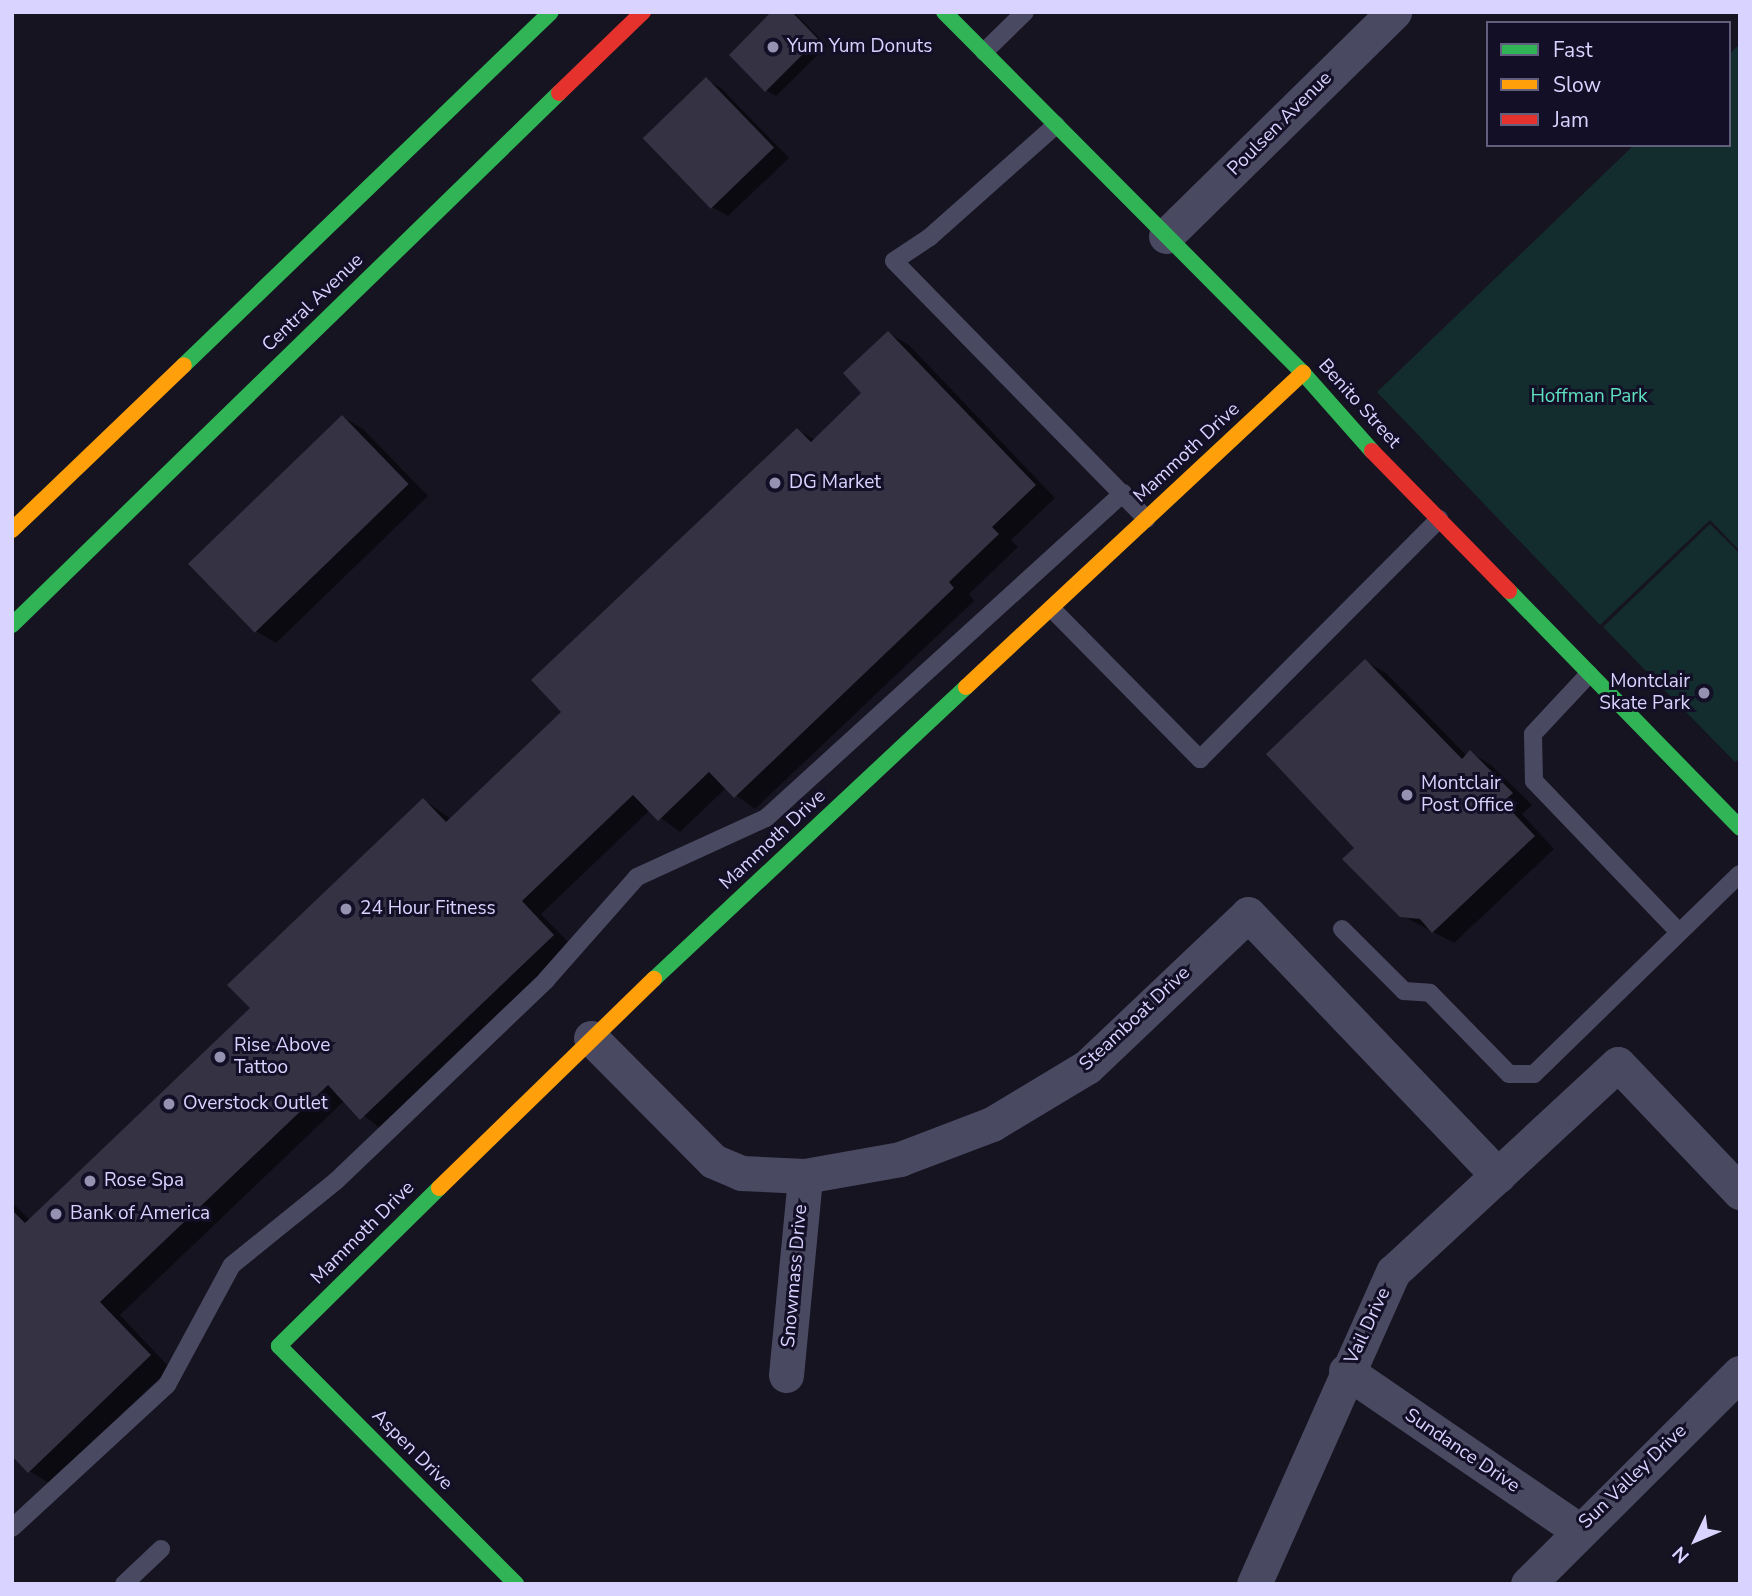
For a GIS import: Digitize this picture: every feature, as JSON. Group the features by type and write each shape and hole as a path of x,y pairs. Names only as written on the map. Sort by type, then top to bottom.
{"street":[{"path":"12,530 551,12"},
{"name":"Central Avenue","path":"12,625 643,12"},
{"name":"Benito Street","path":"944,12 1303,373 1438,519 1740,828"},
{"name":"Poulsen Avenue","path":"1166,236 1394,12"},
{"name":"Mammoth Drive","path":"279,1346 591,1038 1303,373"},
{"name":"Steamboat Drive","path":"591,1038 713,1161 741,1173 805,1176 900,1158 992,1124 1087,1067 1248,914 1498,1175"},
{"name":"Vail Drive","path":"1254,1584 1392,1272 1618,1064 1740,1192"},
{"name":"Snowmass Drive","path":"786,1375 805,1176"},
{"name":"Aspen Drive","path":"279,1346 516,1584"},
{"name":"Sundance Drive","path":"1346,1371 1578,1530"},
{"name":"Sun Valley Drive","path":"1528,1584 1578,1530 1740,1373"}],"lane":[{"path":"984,52 1025,12"},
{"path":"1056,125 930,237 894,261 1147,519"},
{"path":"12,1528 167,1385 232,1265 336,1181 546,980 637,877 766,818 1123,493"},
{"path":"1052,608 1200,759 1438,519"},
{"path":"1589,674 1533,734 1534,781 1679,932"},
{"path":"1342,929 1404,991 1430,993 1509,1074 1534,1074 1740,874"},
{"path":"124,1584 161,1549"}],"green space":[{"name":"Hoffman Park","path":"1740,44 1740,551 1710,520 1600,625 1377,392 1632,147 1731,147 1731,52"},
{"name":"Montclair Skate Park","path":"1710,524 1740,554 1740,759 1735,762 1603,627"}],"building":[{"name":"Yum Yum Donuts","path":"771,12 792,12 818,39 765,92 729,55"},
{"path":"706,77 774,147 711,209 643,138"},
{"path":"888,331 1036,485 992,527 999,534 949,582 954,588 734,798 709,772 658,821 633,795 522,901 554,935 360,1120 328,1085 100,1302 151,1355 28,1473 12,1456 12,1210 25,1223 250,1008 227,985 423,798 446,822 561,712 531,680 797,428 811,442 861,393 843,373"},
{"path":"342,415 409,484 255,633 188,564"},
{"name":"Montclair Post Office","path":"1365,659 1462,759 1470,750 1513,793 1503,802 1535,836 1432,933 1420,919 1400,917 1342,859 1354,848 1266,754"}],"traffic: fast":[{"path":"184,365 551,12"},
{"path":"944,12 1303,373 1372,451"},
{"path":"12,625 559,93"},
{"path":"1509,591 1740,828"},
{"path":"654,979 966,687"},
{"path":"439,1188 279,1346 516,1584"}],"traffic: slow":[{"path":"12,530 184,365"},
{"path":"966,687 1303,373"},
{"path":"439,1188 654,979"}],"traffic: jam":[{"path":"559,93 643,12"},
{"path":"1372,451 1509,591"}],"place":[{"name":"Yum Yum Donuts","path":"773,47"},
{"name":"DG Market","path":"775,483"},
{"name":"Montclair Skate Park","path":"1704,693"},
{"name":"Montclair Post Office","path":"1407,795"},
{"name":"24 Hour Fitness","path":"346,909"},
{"name":"Rise Above Tattoo","path":"220,1057"},
{"name":"Overstock Outlet","path":"169,1104"},
{"name":"Rose Spa","path":"90,1181"},
{"name":"Bank of America","path":"56,1214"}]}
